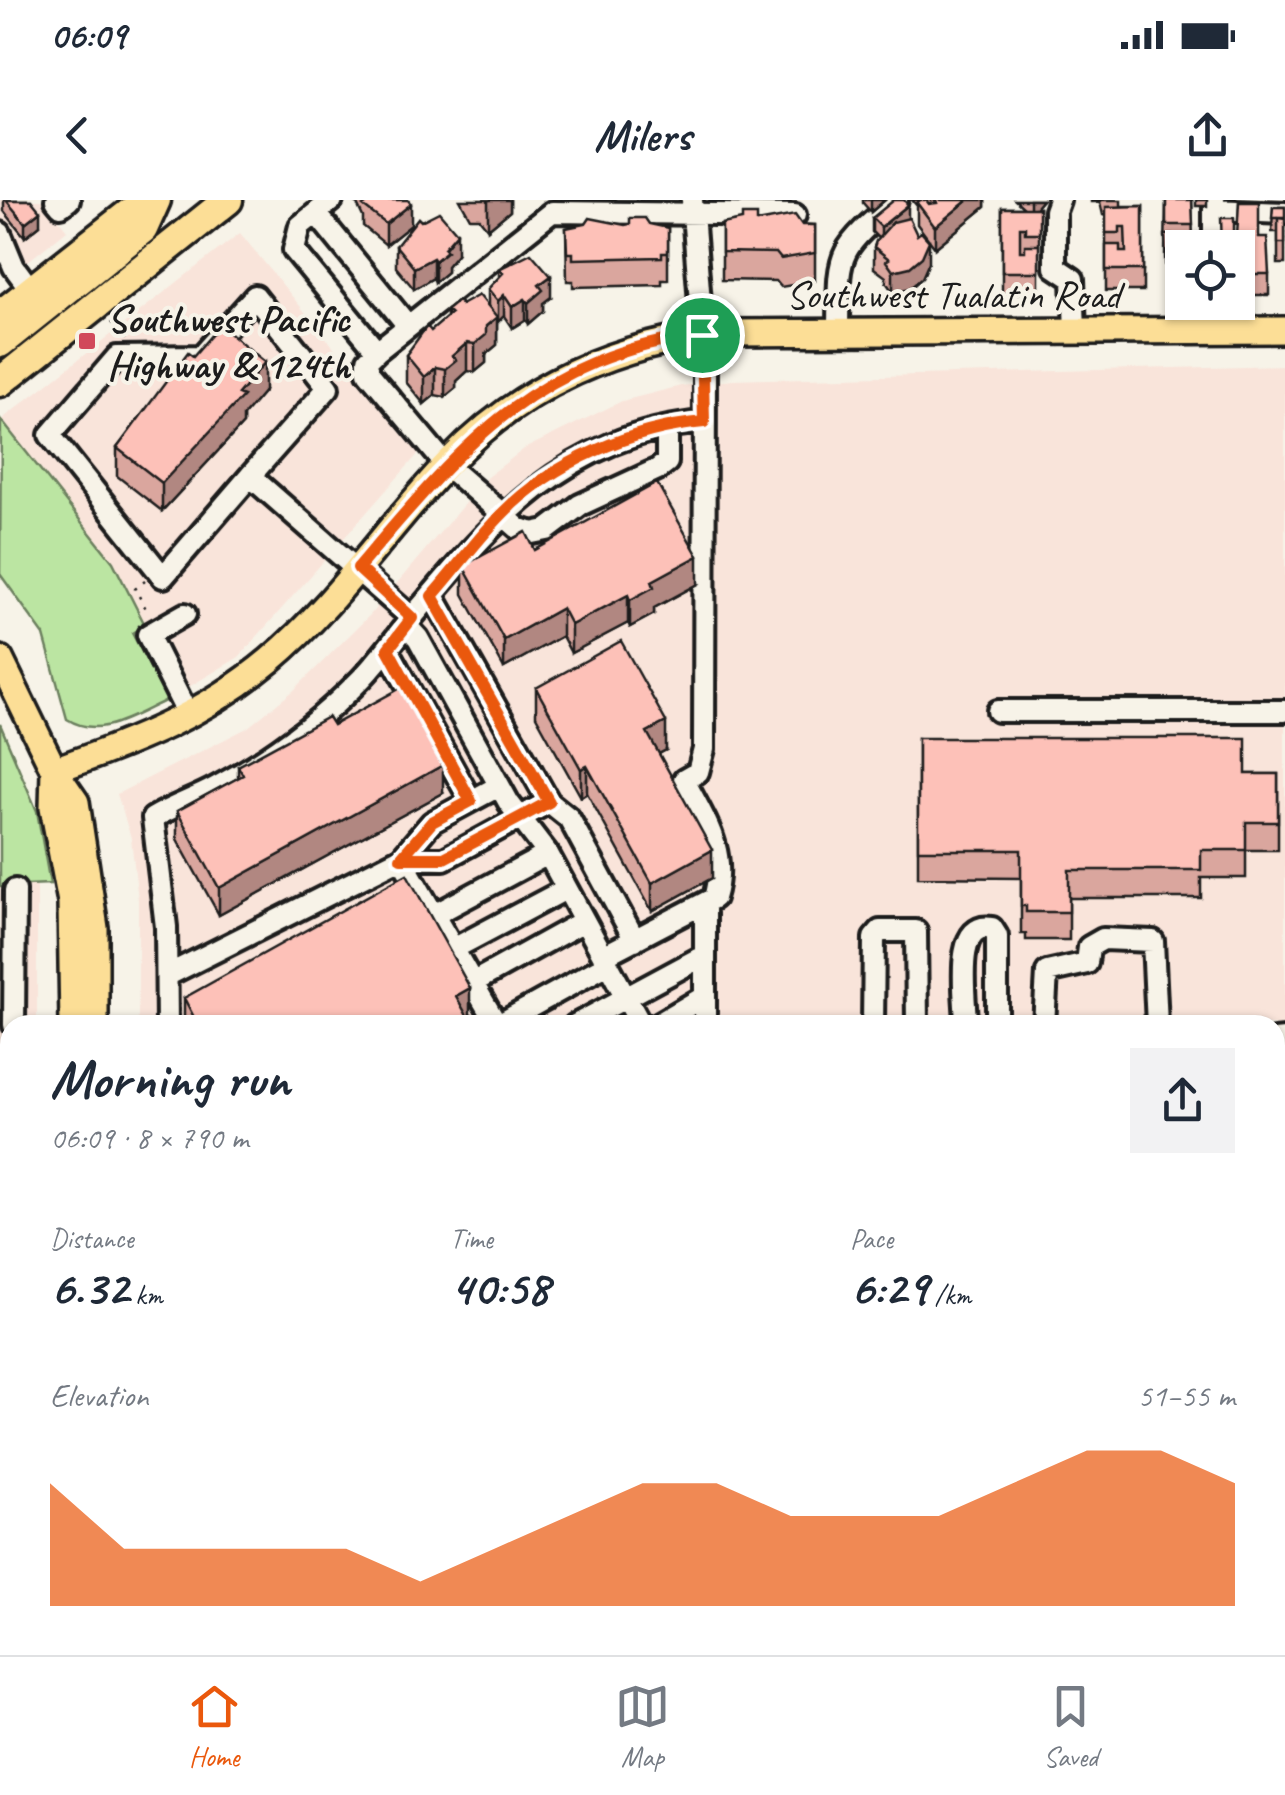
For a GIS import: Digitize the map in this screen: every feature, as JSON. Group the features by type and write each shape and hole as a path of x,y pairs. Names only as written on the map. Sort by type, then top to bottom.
{"highway":[{"path":"0,315 146,200"},
{"path":"0,344 144,229 156,200"},
{"path":"0,382 228,200"}],"main road":[{"name":"Southwest Tualatin Road","path":"54,770 123,746 188,715 269,660 358,568 446,465 515,405 568,374 644,345 702,335 1285,330"},
{"path":"0,659 54,770 76,802 95,928 95,1015"},
{"path":"54,770 53,807 71,902 72,1015"}],"street":[{"path":"56,200 61,206 69,200"},
{"path":"838,332 839,270 848,242 897,200"},
{"path":"1059,200 1054,211 1055,267 1073,279 1075,332"},
{"path":"1214,205 1285,213"},
{"path":"378,351 294,250 300,226 324,206 408,326"},
{"path":"667,428 667,462 658,470 580,504 548,530 532,534 518,528 446,465 368,372 368,360 550,206 693,208 796,215"},
{"path":"515,1015 634,940 714,898 722,873 715,842 684,780 698,772 704,749 704,422 693,208"},
{"path":"0,233 14,267 31,290"},
{"path":"255,296 328,388 250,476 163,577 50,435 118,356 201,356 255,296"},
{"path":"1224,320 1224,331"},
{"path":"166,1015 168,975 153,818 214,789 278,750 361,679 502,513 578,460 667,428 704,422"},
{"path":"250,476 358,568 409,621 499,786 548,854 636,1015"},
{"path":"432,596 549,802 569,818 634,940"},
{"path":"184,614 148,635 188,715"},
{"path":"388,649 471,801"},
{"path":"464,722 494,704"},
{"path":"998,711 1285,711"},
{"path":"168,975 401,858 432,822 499,786"},
{"path":"401,858 444,858 549,802"},
{"path":"434,915 548,854"},
{"path":"401,858 492,1015"},
{"path":"453,948 566,889"},
{"path":"14,1015 15,890"},
{"path":"705,1015 706,903"},
{"path":"472,983 584,921"},
{"path":"966,1015 965,943 972,930 982,926 992,928 996,936 996,1015"},
{"path":"873,1015 874,938 880,931 916,931 917,1015"},
{"path":"1045,1015 1047,972 1081,968 1089,947 1103,939 1154,942 1157,1015"},
{"path":"594,1015 705,955"},
{"path":"673,1015 705,996"}],"path":[{"path":"98,305 131,346 139,346 138,356"}],"shaded area":[{"path":"0,200 43,200 67,230 7,278 0,263"},
{"path":"240,233 420,452 239,657 167,700 132,632 145,625 113,562 1,420"},
{"path":"1285,365 1285,1015 138,1015 138,900 131,838 117,794 247,728 293,691 370,615 487,477 524,449 622,401 681,386 732,380"},
{"path":"0,886 37,886 37,1015 0,1015"}],"green space":[{"path":"1,420 113,562 145,625 132,633 167,700 104,726 79,725 67,719 44,635 0,574"},
{"path":"0,724 37,811 50,884 0,886"}],"building":[{"path":"6,200 31,200 40,211 25,223"},
{"path":"365,200 408,200 411,204 386,224 363,206"},
{"path":"894,200 904,200 908,205 881,227 872,218"},
{"path":"920,200 929,204 937,203 936,200 968,200 935,227 917,203"},
{"path":"1166,200 1192,200 1193,225 1166,225"},
{"path":"1239,202 1259,202 1259,237 1267,237 1269,274 1255,274 1255,230 1237,230"},
{"path":"1143,206 1143,270 1106,270 1106,245 1120,245 1120,252 1126,252 1125,227 1120,227 1120,233 1106,233 1106,207"},
{"path":"1273,207 1285,207 1285,218 1272,218"},
{"path":"1002,208 1039,208 1039,233 1025,233 1025,227 1020,227 1020,251 1025,251 1025,245 1039,245 1039,272 1002,272"},
{"path":"439,212 457,233 444,248 447,251 435,261 433,258 414,268 396,246 418,218 421,221"},
{"path":"742,215 757,215 757,222 795,215 802,225 815,225 815,253 781,259 776,253 722,252 722,224 742,220"},
{"path":"590,218 625,225 630,224 630,218 645,218 649,224 668,228 668,253 662,253 662,257 573,259 573,253 567,253 566,228 586,224"},
{"path":"909,218 917,235 921,232 929,241 922,257 910,267 893,271 886,261 889,259 874,247 893,222"},
{"path":"1221,218 1234,218 1234,230 1221,230"},
{"path":"1278,218 1285,219 1285,243 1278,243"},
{"path":"531,253 551,276 539,285 543,290 528,303 525,299 512,307 504,295 498,301 488,289 503,273 499,269"},
{"path":"479,295 497,317 486,326 486,335 475,344 467,343 452,356 456,360 445,369 435,367 424,377 406,355 427,326 431,331 451,314 447,310 458,301 461,305"},
{"path":"220,325 265,362 238,394 243,396 162,483 117,448 188,352 193,356"},
{"path":"657,483 698,556 652,581 654,587 630,600 628,595 571,625 562,608 504,640 463,566 526,532 535,550"},
{"path":"621,641 666,722 647,732 712,850 652,883 587,766 581,769 536,688"},
{"path":"401,688 443,765 219,888 177,811 243,775 238,766 328,717 333,725"},
{"path":"918,738 1246,738 1246,774 1278,774 1278,822 1246,822 1246,850 1201,850 1201,870 1069,870 1069,912 1026,912 1026,906 1021,906 1021,850 918,850"},
{"path":"407,874 470,988 456,996 467,1015 193,1015 184,998"}],"place":[{"name":"Southwest Pacific Highway & 124th","path":"87,341"}],"route":[{"path":"702,335 704,422 652,431 611,445 538,485 502,513 432,596 549,802 444,858 401,858 432,822 471,801 388,649 412,618 358,568 446,465 515,405 568,374 616,354 674,338 702,335"}]}
